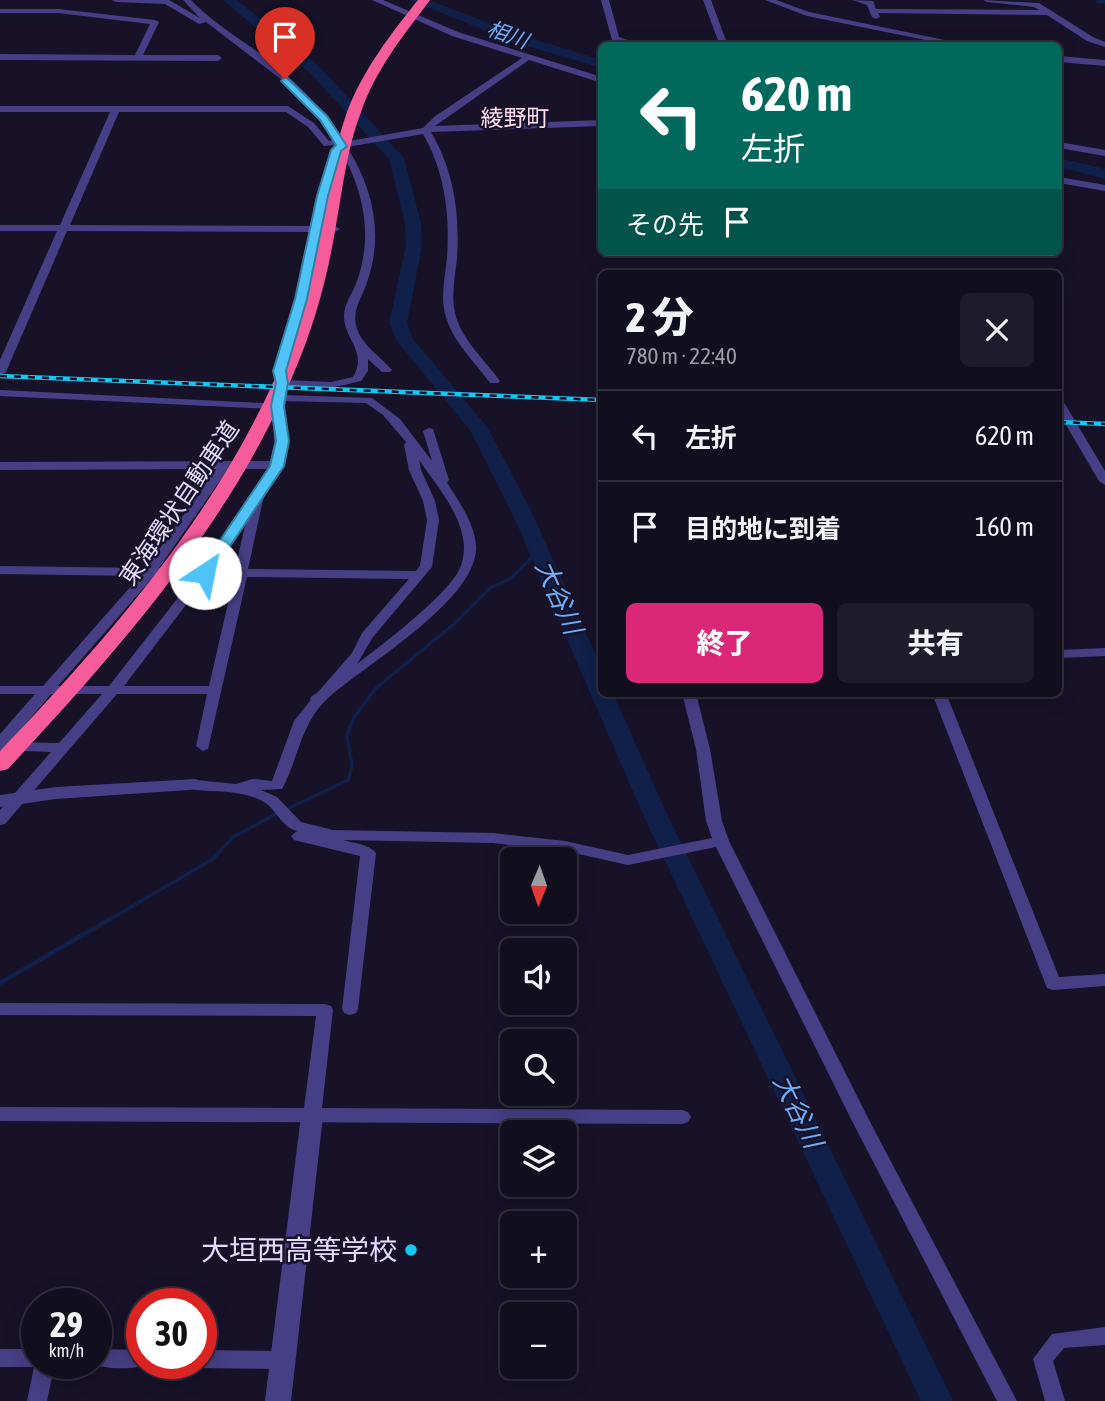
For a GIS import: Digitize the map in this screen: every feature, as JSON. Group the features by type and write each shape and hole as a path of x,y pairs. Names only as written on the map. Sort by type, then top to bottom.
{"highway":[{"name":"東海環状自動車道","path":"0,764 64,696 155,587 222,492 248,447 293,356 308,314 327,237 341,156 359,98 383,54 424,0"}],"street":[{"path":"29,11 36,0"},
{"path":"61,12 69,0"},
{"path":"116,0 164,1 196,21 207,23"},
{"path":"187,0 207,23 269,64 316,109 343,144 364,190 372,229 363,280 349,311 351,327 363,349 386,370"},
{"path":"376,0 455,34 526,59 598,79"},
{"path":"605,0 615,38 628,42"},
{"path":"707,0 723,42"},
{"path":"769,0 807,14 950,42"},
{"path":"856,0 870,3 888,42"},
{"path":"987,0 1026,2 1090,39 1105,44"},
{"path":"1050,2 1065,24"},
{"path":"0,11 61,12 155,22 138,57"},
{"path":"874,11 1048,13"},
{"path":"0,57 218,58"},
{"path":"422,132 526,59"},
{"path":"1062,59 1105,63"},
{"path":"0,109 288,109 311,125 327,144 422,132 598,123"},
{"path":"0,372 116,109"},
{"path":"422,132 440,158 452,205 454,229 450,313 457,330 494,381"},
{"path":"0,820 113,690 205,573 277,466 283,441 279,402 282,383 279,371 301,299 331,165 336,150 343,144"},
{"path":"1062,146 1105,153"},
{"path":"1062,181 1105,188"},
{"path":"0,228 335,229"},
{"path":"282,383 348,383 357,379 362,371 363,349"},
{"path":"0,393 279,402 368,400 378,404 410,440 455,506 470,546 467,568 451,589 355,675 316,700"},
{"path":"1062,409 1105,481"},
{"path":"429,431 444,488"},
{"path":"239,788 253,784 277,786 300,721 426,566 433,520 429,500 415,470 410,440"},
{"path":"0,466 277,466"},
{"path":"62,748 4,746 3,740 50,690 149,573 223,466"},
{"path":"203,746 258,495"},
{"path":"0,570 421,575"},
{"path":"1062,654 1105,652"},
{"path":"0,690 215,690"},
{"path":"690,697 703,749 714,821 714,841 1007,1401"},
{"path":"941,697 1053,984 1105,980"},
{"path":"0,801 120,787 196,785 239,788 272,801 296,826 332,835 493,838 565,846 628,860 714,841"},
{"path":"296,826 296,834 316,842 351,845 368,853 350,1009"},
{"path":"0,1009 325,1010 278,1401"},
{"path":"0,1114 682,1117"},
{"path":"1055,1401 1043,1359 1059,1340 1105,1336"},
{"path":"0,1358 21,1358"},
{"path":"217,1359 283,1360"},
{"path":"37,1401 42,1379"}],"waterway":[{"name":"大谷川","path":"229,0 315,70 396,158 413,223 414,246 398,323 405,340 479,428 523,515 598,685"},
{"name":"相川","path":"416,0 518,39 598,63"},
{"name":"相川","path":"1062,164 1105,174"},
{"path":"285,810 348,780 352,766 347,735 353,719 375,689 455,623 490,588 510,579 537,552"},
{"name":"大谷川","path":"603,697 653,810 937,1401"},
{"path":"107,921 213,859 233,837 278,813"},
{"path":"0,983 110,919"}],"railway":[{"path":"0,376 598,400"},
{"path":"1062,422 1105,424"}],"place":[{"name":"大垣西高等学校","path":"411,1250"}],"district":[{"name":"綾野町","path":"515,118"}],"route":[{"path":"205,573 277,466 283,441 278,406 282,383 279,371 301,299 322,196 336,150 342,146 324,118 285,79"}]}
